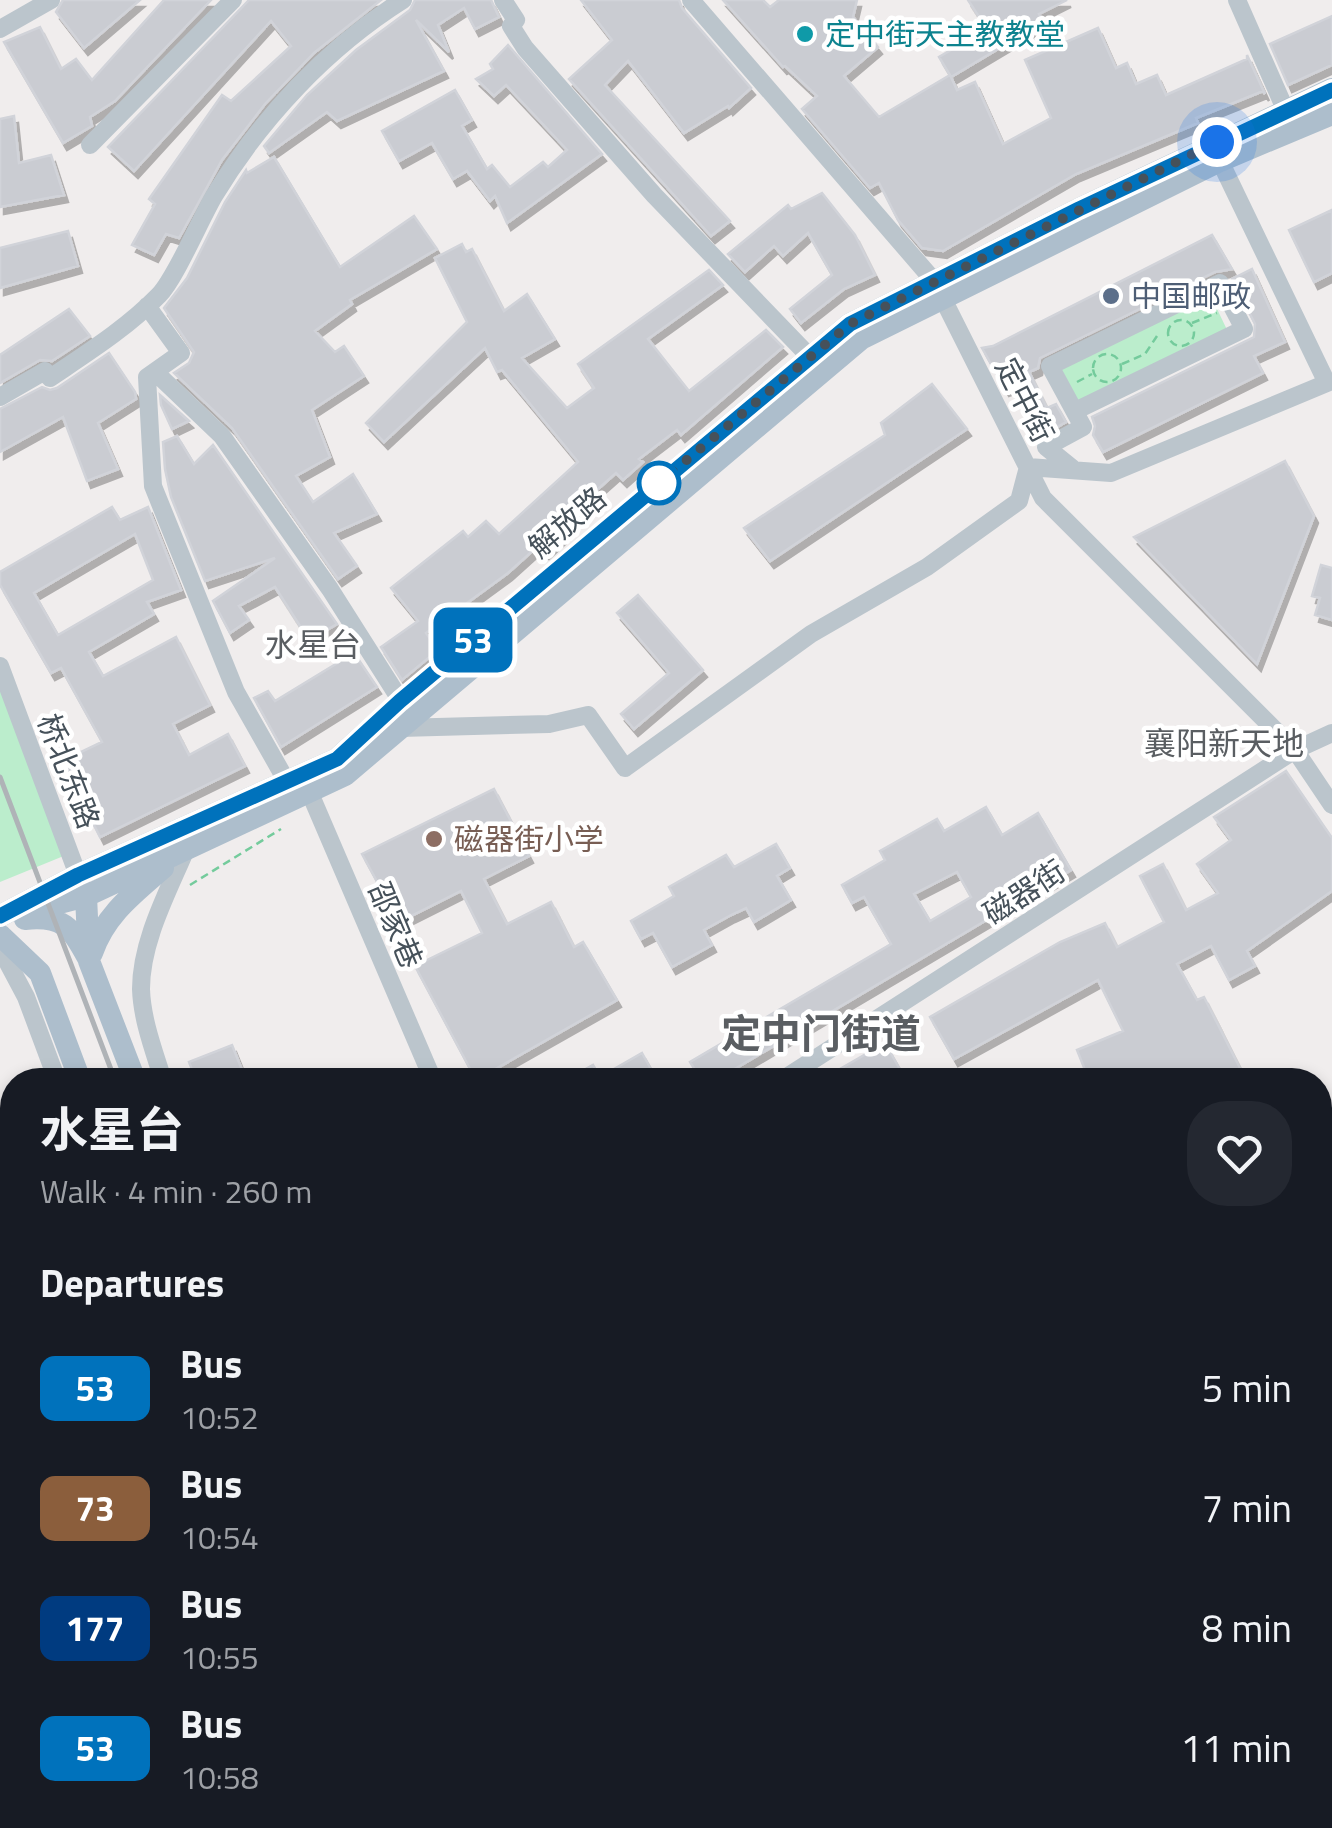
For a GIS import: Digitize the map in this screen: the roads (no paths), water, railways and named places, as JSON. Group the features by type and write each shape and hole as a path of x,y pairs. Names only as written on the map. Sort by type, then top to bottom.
{"main road":[{"name":"解放路","path":"0,919 186,849 345,774 861,339 938,289 1286,109 1332,90"},
{"name":"解放路","path":"82,885 337,759 400,701 850,324 938,289 1332,114"},
{"path":"89,962 100,932 112,914 186,849"},
{"path":"82,885 89,962"},
{"path":"0,919 46,916 74,933 130,1068"},
{"path":"0,935 40,973 76,1068"}],"street":[{"path":"0,29 51,0"},
{"path":"90,145 233,0"},
{"path":"0,397 45,372 50,378 108,338 162,292 230,169 270,117 329,55 403,0"},
{"path":"504,0 516,20 511,26 525,48 654,195 809,356"},
{"name":"定中街","path":"691,0 938,289 1043,498 1295,750 1332,805"},
{"path":"1238,0 1286,109"},
{"path":"400,728 549,724 588,715 625,768 810,634 927,568 1019,502 1028,467 1111,473 1330,388 1220,161"},
{"path":"1072,469 1046,447 1083,426 1074,411 1050,366 1220,284 1244,329 1074,411"},
{"path":"147,306 181,352 147,378 153,486 236,692 287,782"},
{"path":"155,372 222,436 330,589 400,701"},
{"name":"桥北东路","path":"0,666 82,885"},
{"name":"磁器街","path":"801,1068 1295,750 1332,733"},
{"name":"邵家巷","path":"310,791 428,1068"},
{"path":"159,1068 141,988 151,934 186,849"},
{"path":"0,948 26,997 53,1068"}],"railway":[{"path":"0,777 110,1068"}],"place":[{"name":"定中街天主教教堂","path":"805,34"},
{"name":"中国邮政","path":"1111,296"},
{"name":"磁器街小学","path":"434,839"}],"district":[{"name":"水星台","path":"313,644"},
{"name":"襄阳新天地","path":"1224,743"},
{"name":"定中门街道","path":"821,1033"}]}
